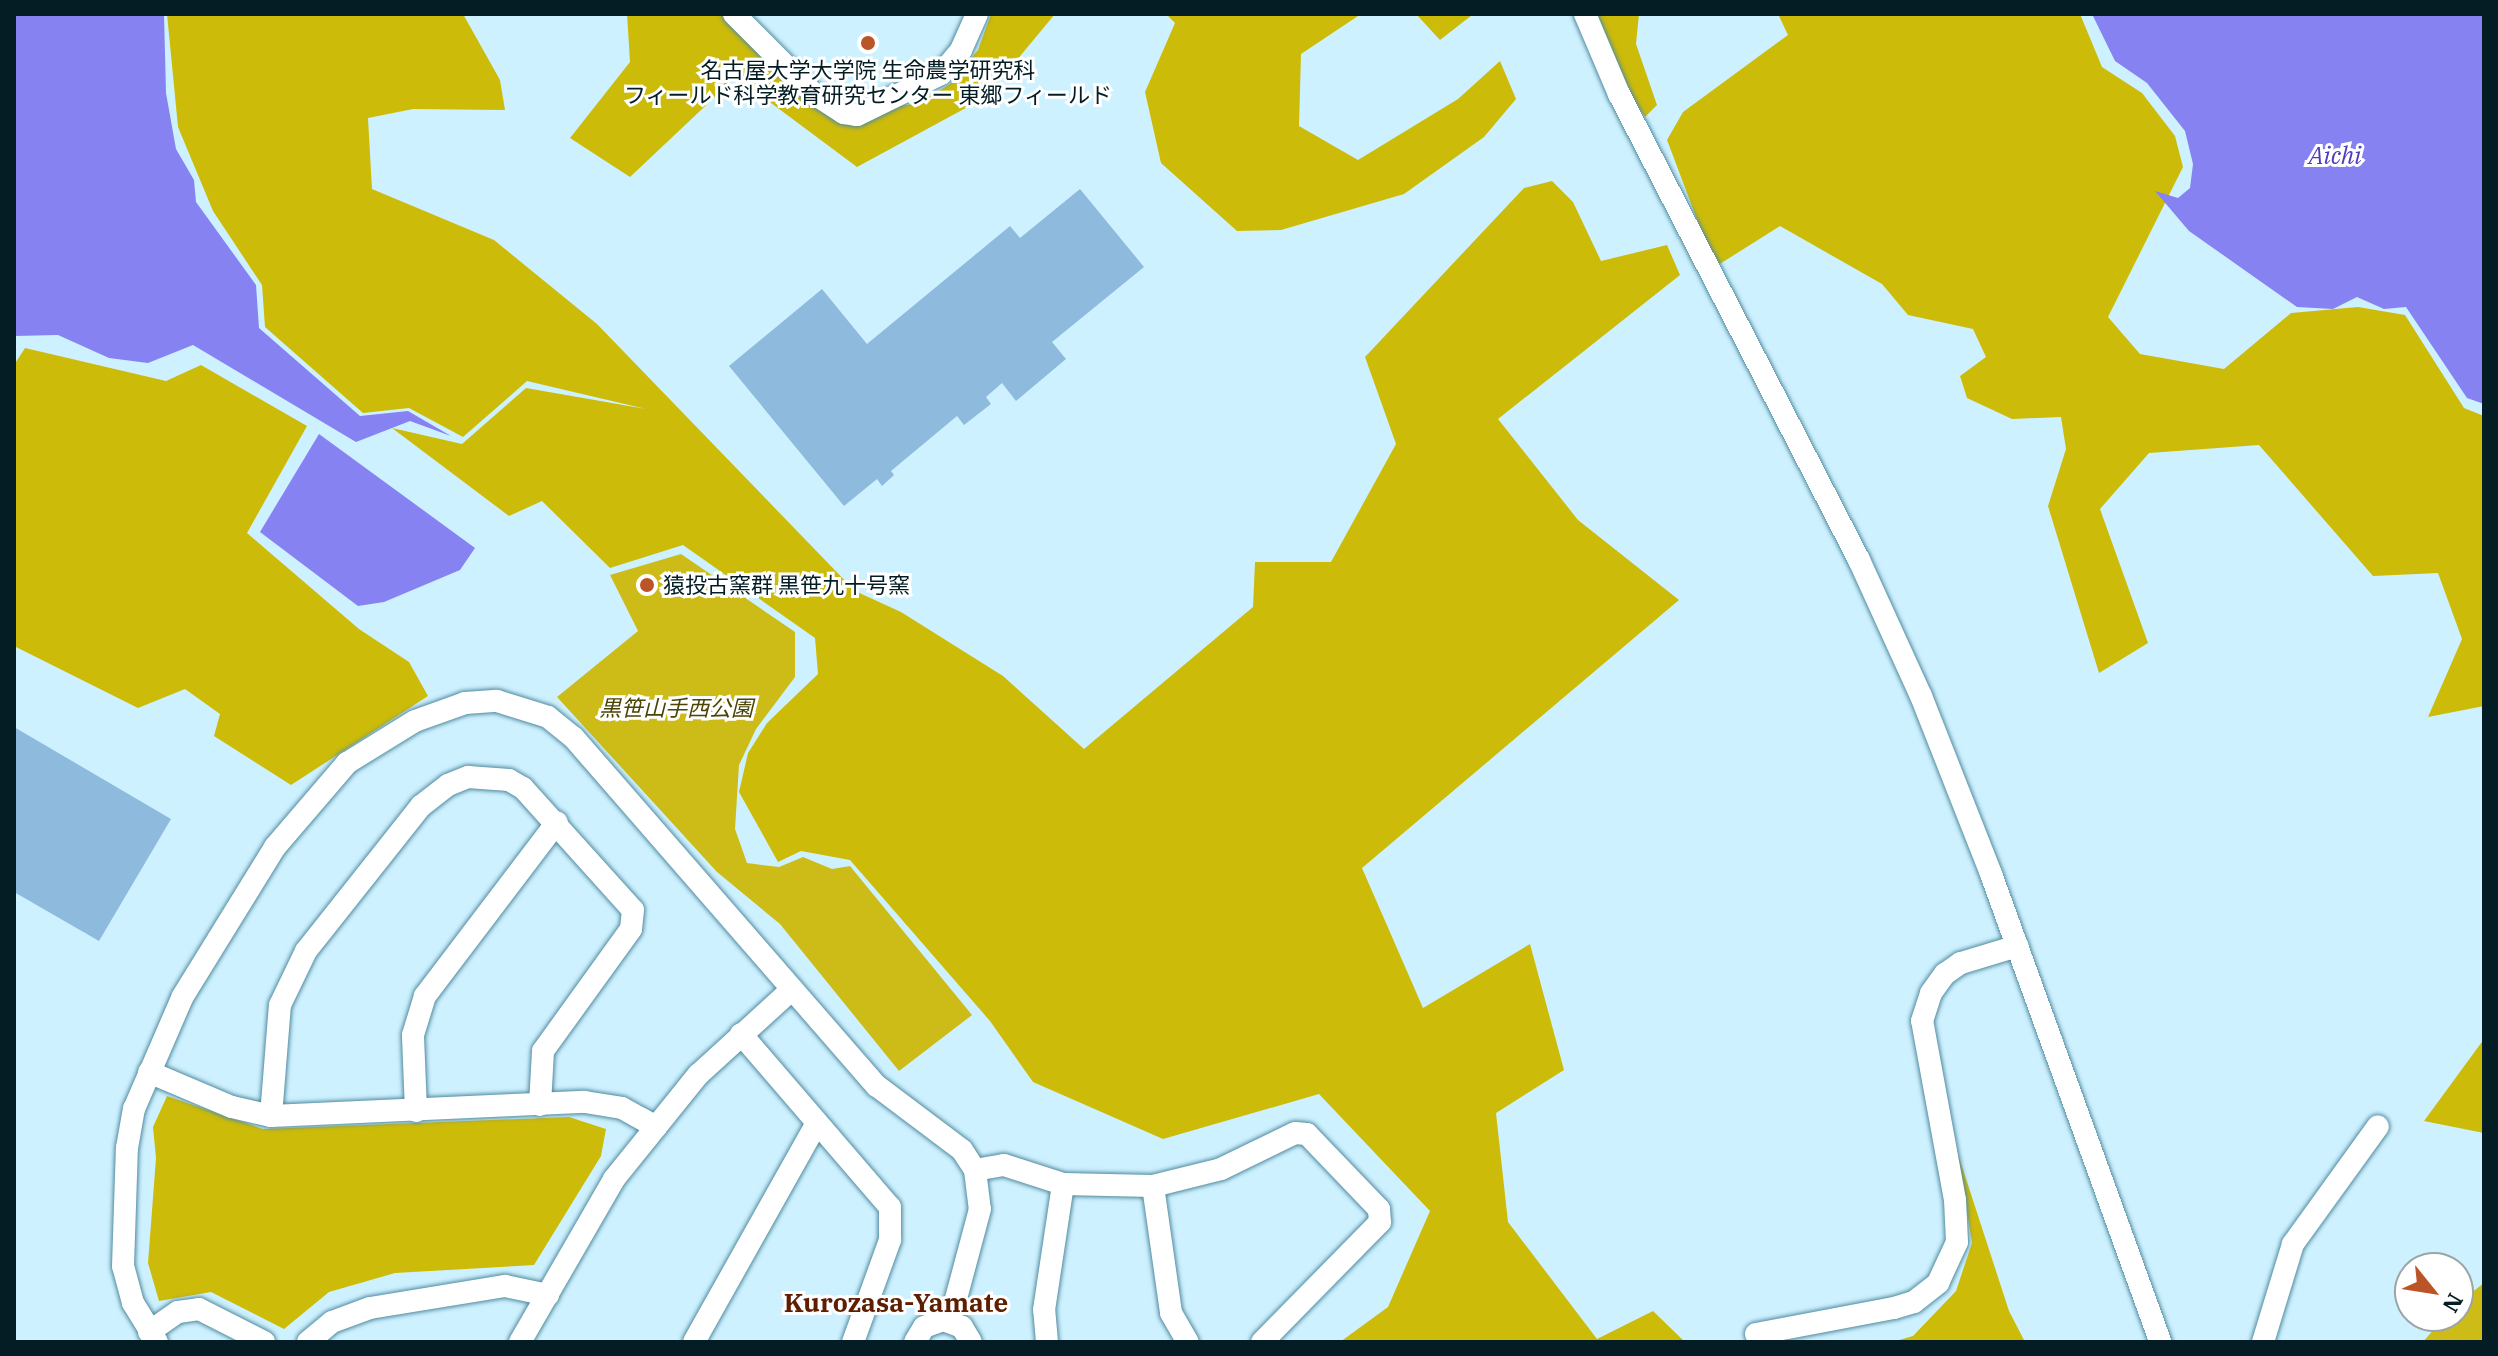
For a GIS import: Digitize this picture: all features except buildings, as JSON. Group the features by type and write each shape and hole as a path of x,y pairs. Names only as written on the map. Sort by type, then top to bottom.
{"street":[{"path":"734,14 813,93 844,113 857,115 941,74 961,50 977,14"},
{"path":"1585,14 1619,94 1859,560 1921,696 2017,946 2160,1342"},
{"path":"264,1342 199,1309 178,1312 153,1337 127,1290 123,1266 127,1148 149,1072 183,996 237,904 281,839 337,773 375,741 465,703 497,701 528,709 574,738 877,1086 955,1143 975,1170 980,1209 950,1321"},
{"path":"271,1116 285,990 306,951 421,806 448,785 468,777 495,778 523,788 557,822 633,910 635,919 543,1051 540,1105"},
{"path":"416,1111 413,1035 425,996 557,822"},
{"path":"1756,1334 1894,1308 1914,1302 1938,1283 1957,1242 1955,1200 1922,1021 1931,993 1945,974 1961,963 2017,946"},
{"path":"520,1342 599,1201 698,1075 791,990"},
{"path":"741,1034 885,1197 892,1215 890,1240 853,1342"},
{"path":"149,1072 232,1107 271,1116 602,1103 622,1108 656,1127"},
{"path":"694,1342 817,1123"},
{"path":"2263,1342 2293,1244 2378,1126"},
{"path":"975,1170 1004,1165 1063,1184 1153,1186 1233,1165 1301,1132 1379,1209 1380,1222 1262,1342"},
{"path":"1047,1342 1044,1310 1063,1184"},
{"path":"1153,1186 1171,1313 1188,1342"},
{"path":"308,1342 332,1322 370,1308 505,1286 548,1295"},
{"path":"915,1342 924,1327 950,1321 962,1327 971,1342"}],"green space":[{"name":"黒笹山手西公園","path":"681,554 795,632 795,677 756,729 739,765 735,829 747,863 779,867 803,857 832,869 850,866 972,1015 899,1071 780,924 717,872 557,697 638,631 610,575"},
{"path":"2484,1283 2484,1342 2423,1342 2431,1332 2474,1332 2474,1291"}],"shaded area":[{"path":"167,14 463,14 500,80 505,110 413,109 368,118 372,189 494,240 597,324 855,591 901,612 1003,676 1084,749 1253,607 1255,562 1331,562 1396,444 1365,357 1524,188 1552,181 1573,202 1601,261 1667,245 1680,275 1498,419 1578,520 1679,600 1362,868 1423,1008 1530,944 1564,1070 1496,1113 1508,1222 1597,1339 1653,1311 1685,1342 1340,1342 1388,1307 1430,1211 1319,1094 1163,1139 1033,1082 990,1021 850,860 801,851 778,862 739,792 748,753 767,723 818,674 815,638 683,545 610,568 542,501 509,516 392,428 462,444 526,388 646,409 527,381 463,437 409,408 363,413 265,327 262,285 213,211 178,127"},
{"path":"627,14 721,14 761,57 837,116 919,103 950,84 978,50 991,14 1055,14 986,97 857,167 736,77 630,177 570,138 630,62"},
{"path":"1166,14 1361,14 1301,54 1299,126 1358,160 1458,99 1500,61 1516,99 1484,137 1404,194 1281,230 1237,231 1161,163 1145,92 1175,23"},
{"path":"1416,14 1471,14 1472,15 1440,40"},
{"path":"1598,14 1639,14 1636,44 1657,105 1645,117 1618,76"},
{"path":"1778,14 2080,14 2102,67 2142,93 2175,136 2183,167 2108,317 2140,354 2224,369 2291,313 2358,307 2405,315 2464,408 2484,416 2484,706 2428,717 2462,639 2438,573 2373,576 2259,445 2149,453 2100,509 2148,643 2099,673 2048,506 2066,449 2061,417 2012,419 1967,398 1960,376 1986,357 1973,329 1908,315 1882,284 1780,226 1715,267 1667,140 1683,112 1788,35"},
{"path":"25,348 166,381 201,365 307,426 247,533 359,629 409,662 428,696 291,785 214,736 220,714 185,689 138,708 14,646 14,365"},
{"path":"2484,1039 2484,1133 2424,1121"},
{"path":"167,1096 263,1129 569,1117 606,1129 601,1156 534,1265 395,1273 329,1292 284,1329 211,1292 159,1301 148,1263 156,1158 153,1127"},
{"path":"1957,1151 2009,1311 2025,1342 1892,1342 1913,1336 1956,1291 1972,1243"}],"water":[{"path":"14,14 164,14 166,93 176,149 194,180 196,202 256,285 259,328 360,416 408,411 451,436 410,421 356,442 193,345 148,363 109,358 58,335 14,336"},
{"name":"Aichi","path":"2092,14 2484,14 2484,404 2467,398 2406,307 2384,309 2357,297 2333,309 2297,307 2189,231 2155,191 2178,198 2190,188 2193,164 2185,131 2147,83 2115,61"},
{"path":"319,434 475,548 460,570 384,602 358,606 260,532"}],"place":[{"name":"名古屋大学大学院 生命農学研究科 フィールド科学教育研究センター 東郷フィールド","path":"868,43"},
{"name":"猿投古窯群 黒笹九十号窯","path":"647,585"}],"district":[{"name":"Kurozasa-Yamate","path":"896,1303"}]}
